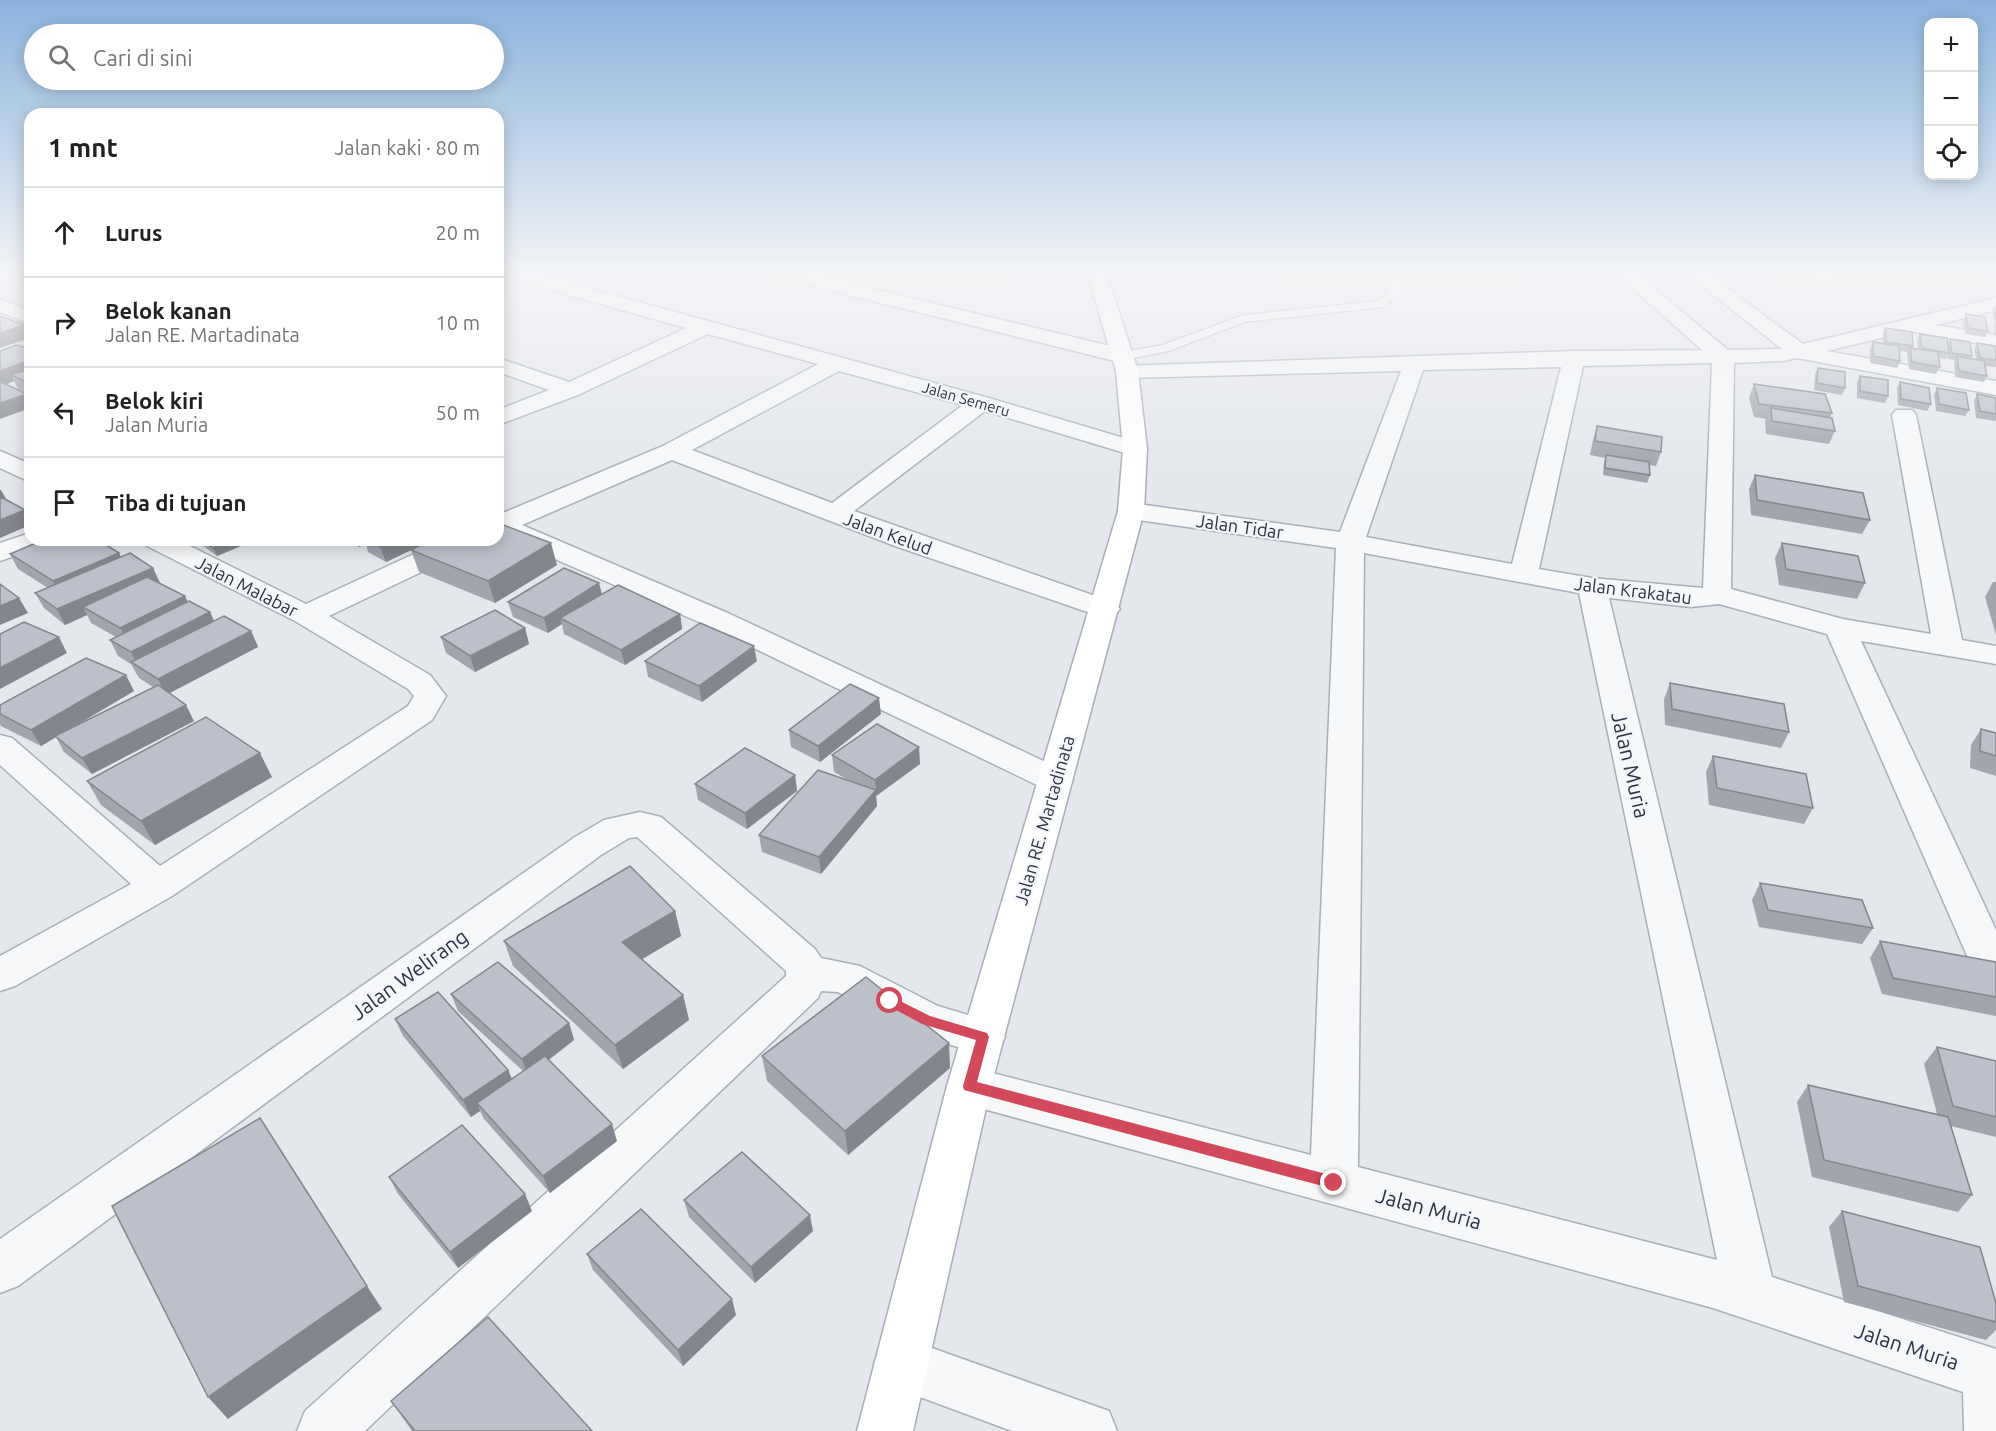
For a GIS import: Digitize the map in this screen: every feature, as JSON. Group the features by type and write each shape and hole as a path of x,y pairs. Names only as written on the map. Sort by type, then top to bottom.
{"main road":[{"name":"Jalan RE. Martadinata","path":"885,1431 969,1086 1131,510 1135,450 1125,363 1118,342"}],"street":[{"path":"504,416 570,390 674,342"},
{"name":"Jalan Semeru","path":"756,342 981,403 1135,450"},
{"path":"1048,342 1125,363 1414,366 1574,358 1723,357 1802,352 1842,342"},
{"path":"1705,342 1723,357"},
{"path":"1788,342 1802,352 1996,388"},
{"name":"Jalan Krakatau","path":"1350,542 1592,587 1709,598 1717,594 1723,357"},
{"path":"1524,573 1574,358"},
{"path":"504,523 672,451 837,363"},
{"path":"504,366 570,390"},
{"path":"1334,1183 1350,542 1414,366"},
{"path":"835,513 981,403"},
{"path":"1904,415 1948,646"},
{"name":"Jalan Kelud","path":"672,451 835,513 1105,609"},
{"path":"0,458 24,471"},
{"name":"Jalan Tidar","path":"1131,510 1350,542"},
{"path":"504,527 719,620 1055,780"},
{"path":"0,553 24,544"},
{"name":"Jalan Malabar","path":"158,886 406,723 428,702 430,696 419,682 306,615 169,546"},
{"path":"306,615 453,546"},
{"name":"Jalan Muria","path":"1592,587 1750,1294"},
{"path":"1717,594 1840,628 1996,656"},
{"path":"1840,628 1994,967"},
{"path":"0,746 158,886 0,975"},
{"name":"Jalan Welirang","path":"0,1269 588,846 624,825 633,823 648,826 801,960 808,973"},
{"path":"325,1431 803,986 808,973 845,978 926,1020 983,1037"},
{"name":"Jalan Muria","path":"969,1086 1750,1294 1993,1375"},
{"path":"901,1364 1089,1431"},
{"path":"1992,1431 1993,1375"}],"lane":[{"path":"1125,363 1181,342"}],"building":[{"path":"1873,342 1899,346 1900,361 1873,356"},
{"path":"1886,342 1913,342 1913,346"},
{"path":"1921,342 1948,342 1949,353 1922,348"},
{"path":"1950,342 1970,342 1972,356 1952,353"},
{"path":"1977,343 1996,346 1996,360 1980,358"},
{"path":"16,345 24,347 24,362 0,371 0,351"},
{"path":"1910,348 1938,352 1940,367 1912,362"},
{"path":"1957,356 1984,361 1987,376 1959,371"},
{"path":"1818,368 1845,372 1845,388 1817,383"},
{"path":"24,371 24,380 11,375"},
{"path":"1860,376 1888,380 1888,396 1860,391"},
{"path":"0,382 24,393 24,395 0,403"},
{"path":"1900,382 1929,388 1931,404 1901,399"},
{"path":"1754,384 1825,394 1832,413 1759,404"},
{"path":"1937,388 1966,393 1969,410 1939,404"},
{"path":"1977,394 1996,398 1996,414 1980,411"},
{"path":"1771,408 1832,418 1835,431 1772,421"},
{"path":"1597,426 1662,437 1661,452 1595,441"},
{"path":"1606,455 1649,462 1650,475 1605,468"},
{"path":"1755,475 1863,493 1870,520 1757,500"},
{"path":"3,498 24,510 0,520 0,499"},
{"path":"504,525 551,543 488,581 411,550 419,546 504,546"},
{"path":"1782,543 1858,556 1865,583 1786,569"},
{"path":"29,546 108,546 119,553 53,581 10,554"},
{"path":"130,553 153,568 57,609 35,593"},
{"path":"564,568 599,583 544,618 508,602"},
{"path":"147,577 185,596 120,628 83,607"},
{"path":"0,584 19,598 0,606"},
{"path":"618,585 680,614 621,650 560,618"},
{"path":"189,601 210,612 131,652 110,640"},
{"path":"495,610 525,628 470,656 441,637"},
{"path":"224,616 251,631 158,679 131,662"},
{"path":"24,622 59,637 0,668 0,634"},
{"path":"700,623 754,646 699,686 645,661"},
{"path":"86,658 126,675 31,730 0,714 0,705"},
{"path":"1670,683 1784,704 1789,732 1672,709"},
{"path":"850,684 879,698 818,746 789,730"},
{"path":"158,685 186,705 82,758 55,736"},
{"path":"206,717 260,753 141,821 87,781"},
{"path":"877,724 919,747 875,780 832,755"},
{"path":"1981,729 1996,733 1996,756 1980,751"},
{"path":"745,748 795,775 745,813 695,784"},
{"path":"1713,756 1806,774 1813,808 1717,788"},
{"path":"818,770 876,790 819,857 759,835"},
{"path":"630,866 675,911 622,942 683,995 615,1045 504,941"},
{"path":"1760,883 1862,900 1873,928 1768,910"},
{"path":"1880,941 1996,962 1996,997 1893,978"},
{"path":"498,962 569,1023 522,1059 451,994"},
{"path":"866,977 949,1043 845,1131 762,1056"},
{"path":"438,992 508,1070 463,1100 395,1019"},
{"path":"1937,1047 1996,1061 1996,1117 1953,1106"},
{"path":"545,1056 612,1124 543,1176 477,1103"},
{"path":"1808,1085 1948,1117 1972,1195 1824,1160"},
{"path":"260,1118 367,1286 208,1397 112,1206"},
{"path":"462,1125 525,1194 450,1252 389,1177"},
{"path":"742,1152 810,1215 751,1267 684,1200"},
{"path":"641,1209 732,1299 678,1350 587,1254"},
{"path":"1842,1211 1980,1247 1996,1303 1996,1322 1858,1286"},
{"path":"488,1317 592,1431 415,1431 391,1401"}],"route":[{"path":"890,1001 926,1020 955,1031 983,1037 969,1086 1334,1183"}]}
